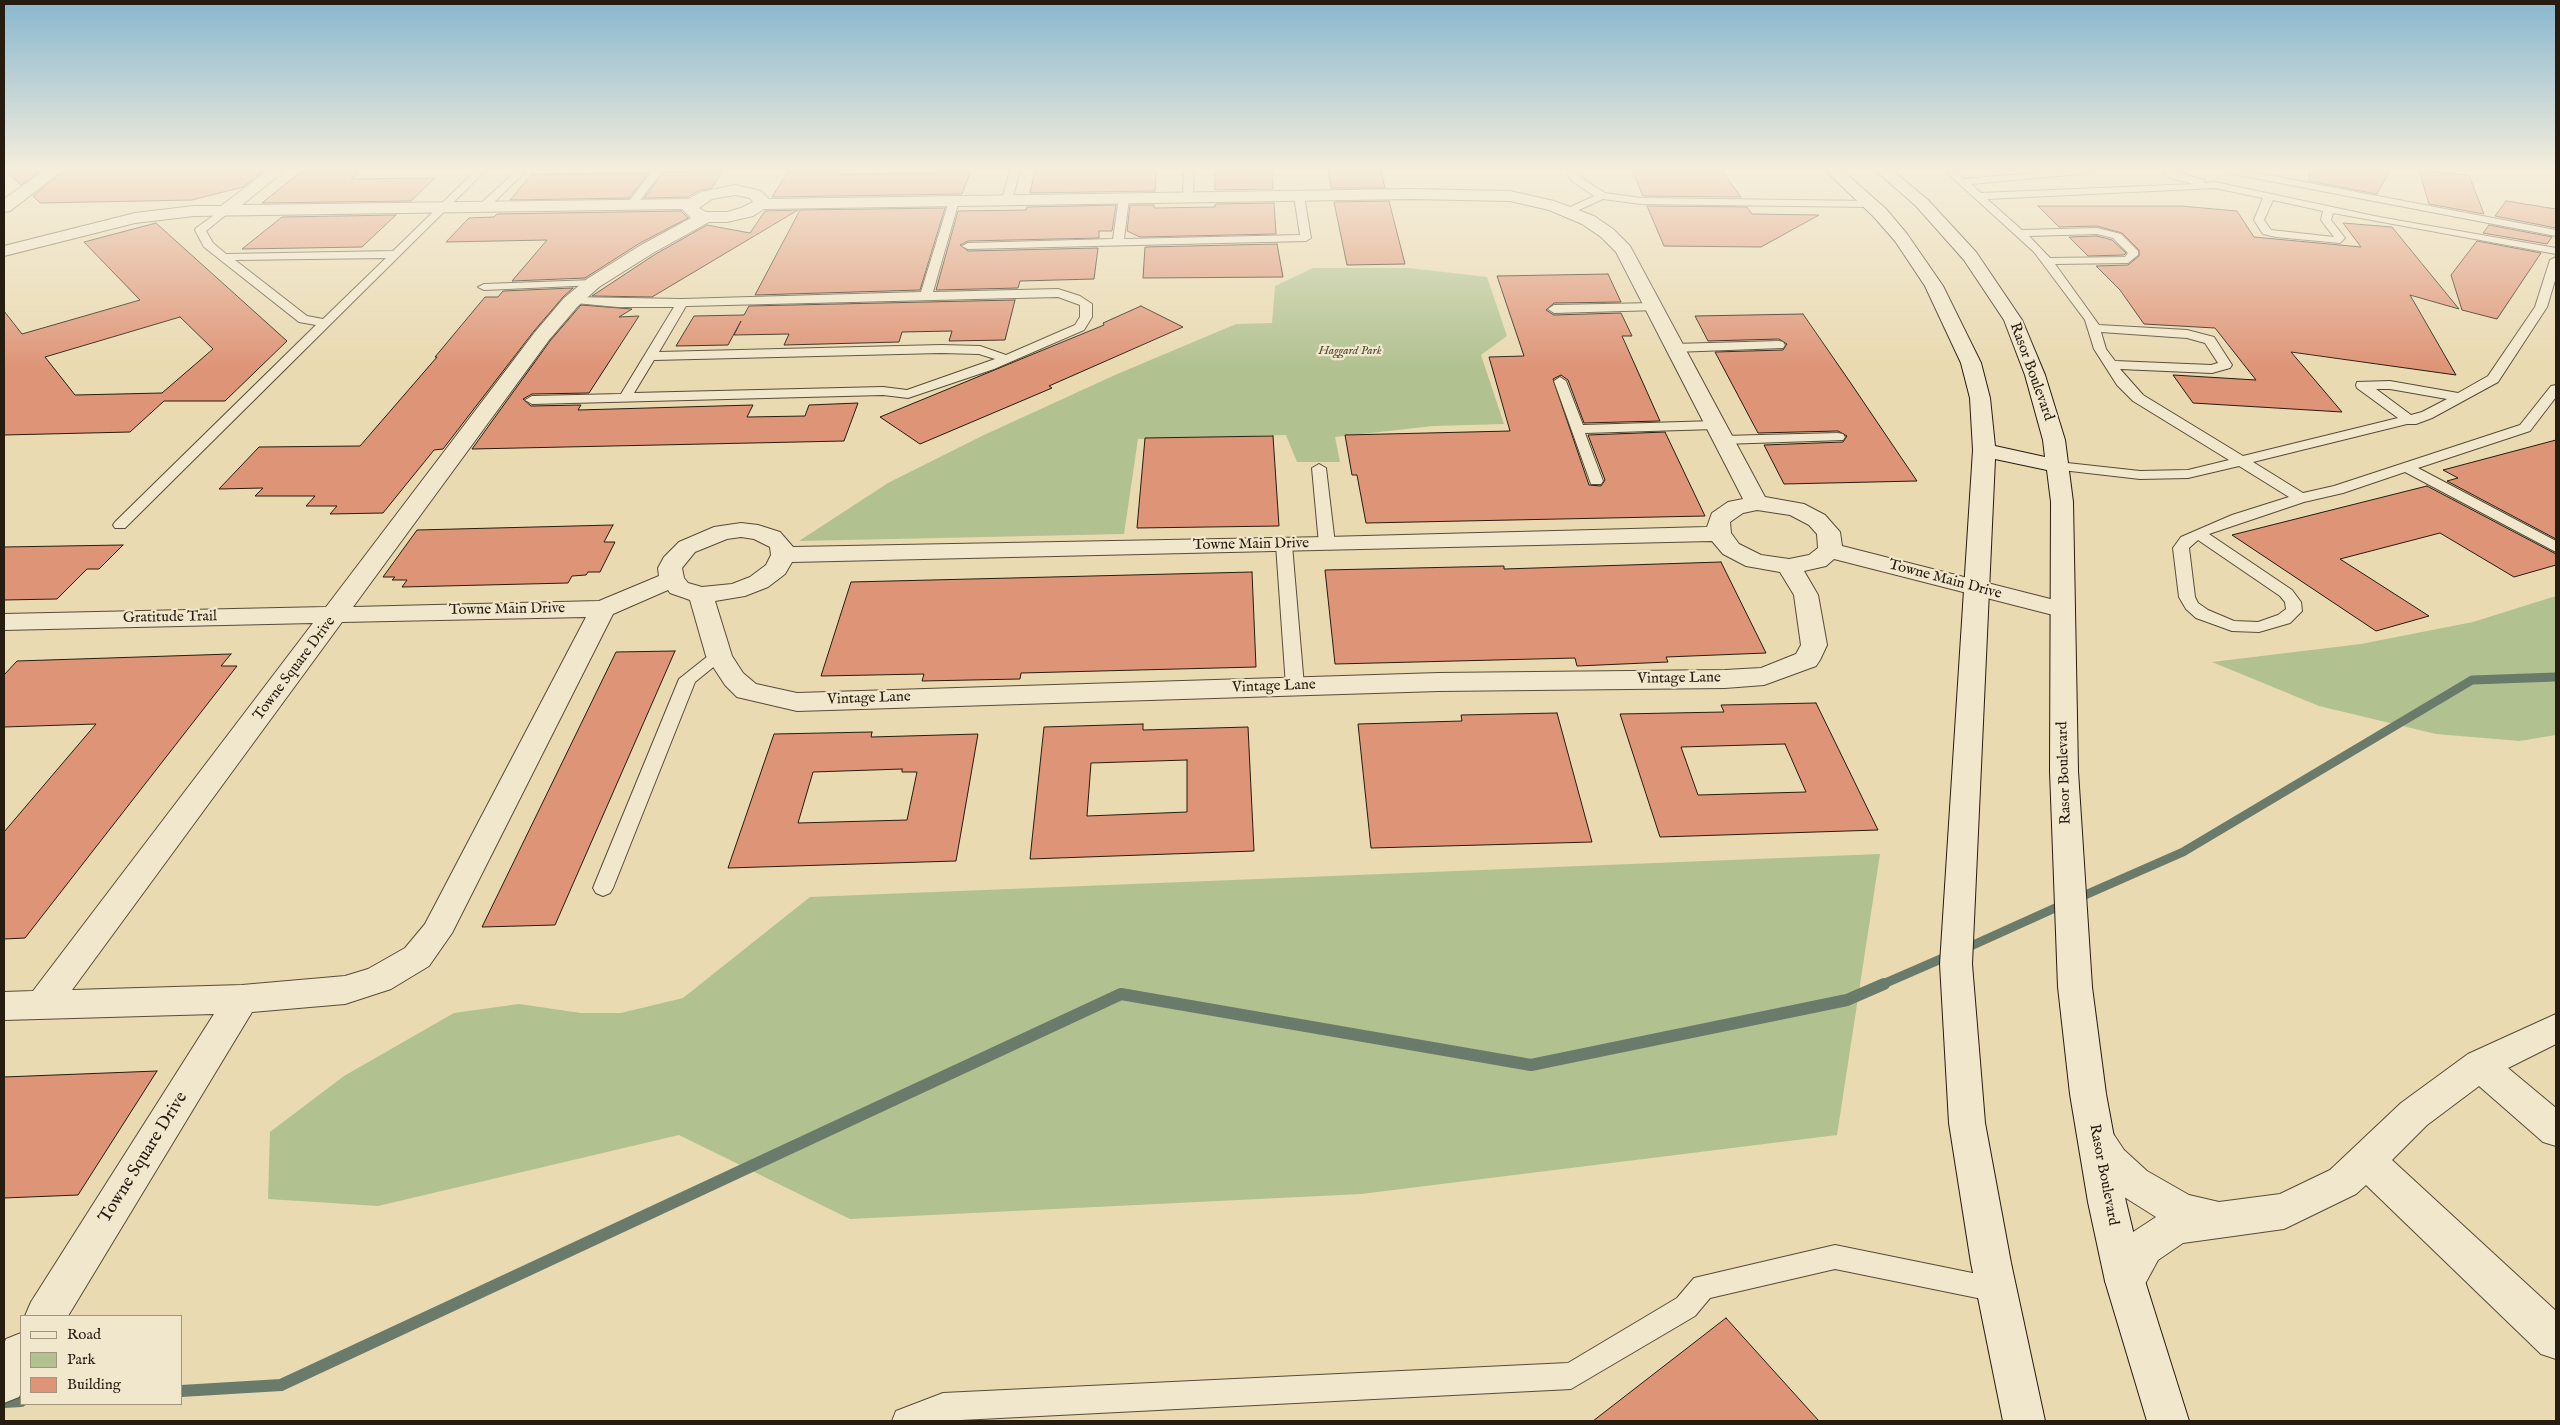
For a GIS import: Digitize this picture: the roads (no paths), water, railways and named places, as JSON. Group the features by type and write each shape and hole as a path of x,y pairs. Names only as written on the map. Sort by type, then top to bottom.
{"street":[{"path":"11,244 47,236"},
{"name":"Towne Square Drive","path":"43,1004 542,336 575,299 593,284 664,236"},
{"path":"1610,236 1624,250 1757,503"},
{"path":"1900,236 1934,286 1972,363 1983,420 1984,450 1978,590 1956,964 1967,1123 1997,1290 2024,1421"},
{"name":"Rasor Boulevard","path":"1952,236 1970,256 2013,320 2035,375 2054,440 2062,502 2061,609 2064,770 2075,987 2088,1094 2107,1202 2125,1281 2168,1421"},
{"path":"1984,450 2058,466"},
{"path":"1757,503 1781,505 1808,515 1828,532 1831,539 1830,550 1817,561 1789,566 1767,564 1744,556 1731,548 1719,534 1718,523 1724,514 1736,506 1757,503"},
{"path":"741,530 758,532 772,537 781,545 783,555 776,569 759,582 736,591 701,594 679,588 672,579 670,568 682,552 703,538 722,532 741,530"},
{"name":"Towne Main Drive","path":"783,555 1719,534"},
{"name":"Towne Main Drive","path":"1830,550 1978,590 2061,609"},
{"name":"Vintage Lane","path":"701,594 719,656 734,679 747,691 797,702 1439,682 1695,679 1764,676 1807,660 1814,645 1806,595 1789,566"},
{"name":"Towne Main Drive","path":"336,614 603,609 672,579"},
{"path":"4,1006 242,998 345,990 379,979 417,957 436,933 603,609"},
{"name":"Gratitude Trail","path":"4,622 336,614"},
{"name":"Towne Square Drive","path":"46,1315 242,998"},
{"path":"2125,1281 2144,1247 2176,1226 2284,1211 2343,1182 2414,1114 2480,1066 2556,1028"},
{"path":"2480,1066 2556,1130"},
{"path":"2096,1139 2112,1162 2123,1173 2134,1183 2161,1201 2186,1212 2220,1219"},
{"path":"2366,1160 2556,1339"},
{"path":"4,1382 20,1356"}],"lane":[{"path":"203,236 208,245 303,319 326,324"},
{"path":"120,525 415,236"},
{"path":"926,295 943,236"},
{"path":"1118,242 1119,236"},
{"path":"968,246 1306,238 1306,236"},
{"path":"2022,236 2045,260 2091,320 2100,349 2122,382 2138,398 2301,498"},
{"path":"2045,260 2128,260 2134,254 2117,236"},
{"path":"2297,236 2336,241 2340,238 2339,236"},
{"path":"2475,236 2556,251"},
{"path":"223,257 397,254"},
{"path":"2058,466 2140,475 2188,474 2428,416 2493,379 2541,307 2556,260"},
{"path":"484,287 593,284"},
{"path":"532,400 882,391 908,394 1006,359 1080,327 1086,317 1086,304 1076,298 1058,293 926,295 682,303 618,303 575,299"},
{"path":"625,398 682,303"},
{"path":"1554,309 1654,307"},
{"path":"2093,328 2187,334 2210,340 2226,365 2212,369 2111,365"},
{"path":"1674,348 1779,345"},
{"path":"650,356 941,349 980,350 1006,359"},
{"path":"1560,381 1596,481"},
{"path":"2411,421 2362,386 2390,384 2460,397"},
{"path":"2198,532 2286,593 2294,602 2294,610 2284,619 2273,623 2246,627 2232,626 2216,620 2192,606 2187,597 2181,548 2186,540 2198,532 2301,498 2338,490 2525,428 2556,389"},
{"path":"1577,428 1838,437"},
{"path":"1319,468 1327,544"},
{"path":"2407,468 2556,547"},
{"path":"1284,545 1295,686"},
{"path":"603,888 688,679 719,656"},
{"path":"906,1421 943,1408 1571,1376 1686,1307 1704,1287 1835,1257 1997,1290"}],"waterway":[{"path":"2076,899 2183,852 2472,680 2556,677"},
{"path":"1962,950 2064,904"},
{"path":"1881,985 1950,955"},
{"path":"182,1391 281,1385 1121,994 1531,1065 1847,1000 1884,984"},
{"path":"4,1402 20,1401"}],"park label":[{"name":"Haggard Park","path":"1350,352"}]}
